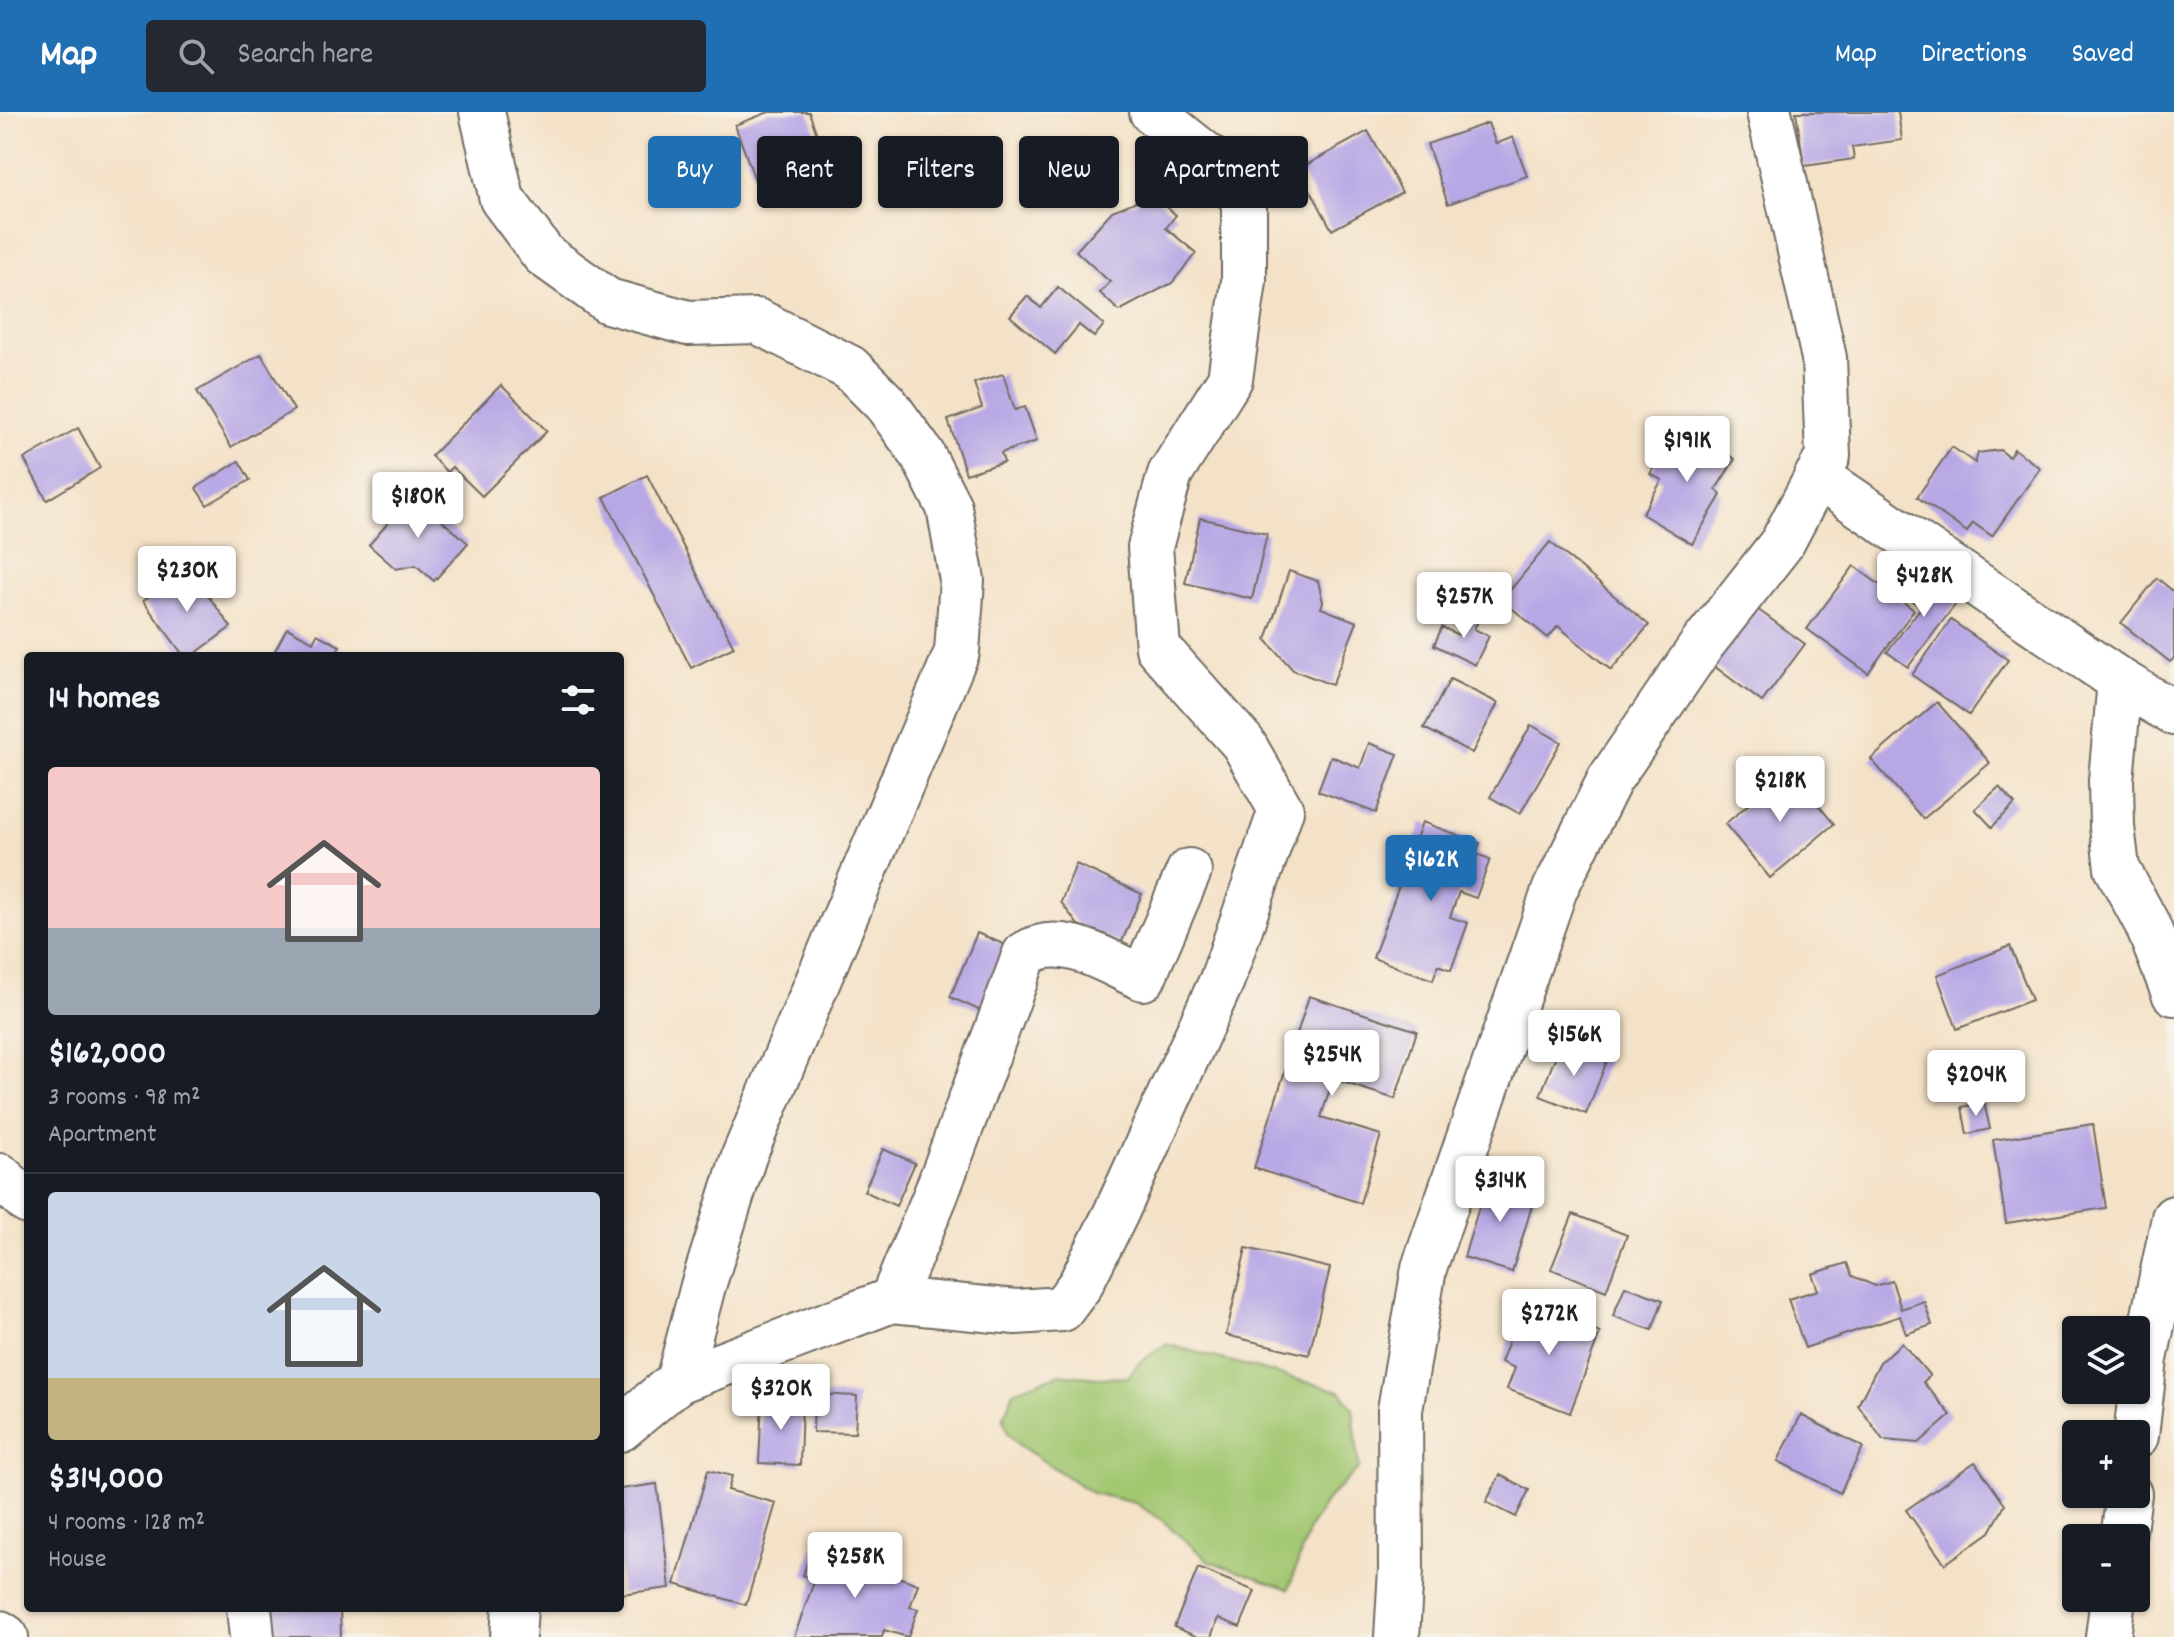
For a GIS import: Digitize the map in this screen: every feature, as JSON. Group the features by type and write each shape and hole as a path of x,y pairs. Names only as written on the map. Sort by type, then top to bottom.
{"street":[{"path":"482,112 502,199 544,255 608,301 688,323 757,321 850,368 886,404 922,454 949,507 962,580 957,652 744,1156 703,1286 678,1381"},
{"path":"624,1426 678,1381 892,1300 1016,1312 1062,1309 1080,1285 1116,1213 1222,980 1281,810 1243,743 1158,648 1150,547 1170,474 1230,379 1244,281 1244,200 1206,155 1152,112"},
{"path":"1397,1637 1401,1569 1400,1410 1424,1268 1555,889 1610,779 1701,646 1782,543 1828,456 1824,358 1769,112"},
{"path":"1817,476 2120,681 2174,713"},
{"path":"2120,681 2111,780 2117,868 2147,924 2174,993"},
{"path":"892,1300 936,1194 1025,954 1037,946 1053,944 1072,947 1143,978 1189,871"},
{"path":"0,1176 24,1198"},
{"path":"2138,1420 2145,1359 2174,1218"},
{"path":"249,1612 252,1637"},
{"path":"513,1637 515,1612"},
{"path":"2108,1637 2111,1612"},
{"path":"0,1633 6,1637"}],"green space":[{"path":"1165,1344 1340,1391 1353,1408 1359,1468 1327,1500 1309,1529 1289,1589 1209,1561 1163,1521 1135,1503 1092,1493 1019,1445 1008,1433 1003,1417 1015,1390 1060,1374 1128,1377 1137,1365"}],"building":[{"path":"769,112 809,112 817,136 757,136 755,180 735,125"},
{"path":"1796,112 1898,112 1902,140 1852,147 1854,159 1804,166"},
{"path":"1488,123 1496,144 1513,137 1527,176 1448,204 1427,144"},
{"path":"1368,131 1402,192 1332,230 1308,186 1308,164"},
{"path":"1135,202 1135,208 1168,208 1176,215 1166,228 1196,253 1172,283 1119,311 1100,293 1110,282 1076,251 1112,211"},
{"path":"1058,287 1104,325 1094,337 1079,325 1055,354 1010,316 1027,296 1041,308"},
{"path":"261,354 294,410 231,447 197,391"},
{"path":"1003,374 1015,410 1025,407 1037,441 1001,453 1004,462 966,474 948,420 982,408 974,383"},
{"path":"501,385 547,431 482,496 452,467 447,472 431,456"},
{"path":"1679,425 1735,459 1716,489 1721,495 1692,544 1642,514 1662,480 1650,474"},
{"path":"78,428 100,468 47,500 24,459"},
{"path":"1952,447 1975,463 1978,453 2000,450 2009,457 2014,449 2040,468 1992,536 1973,523 1967,532 1917,497"},
{"path":"239,461 250,480 207,505 196,488"},
{"path":"647,475 734,647 691,668 604,497"},
{"path":"412,495 468,543 434,581 416,565 396,569 369,545"},
{"path":"1200,518 1267,534 1252,599 1185,583"},
{"path":"1550,542 1649,625 1611,670 1558,626 1548,638 1502,600"},
{"path":"1854,566 1914,610 1868,673 1807,629"},
{"path":"188,568 231,627 197,652 181,652 143,601"},
{"path":"1289,571 1318,581 1323,602 1321,608 1357,622 1332,685 1293,670 1266,640"},
{"path":"1930,573 1961,597 1908,667 1887,652 1921,607 1910,599"},
{"path":"2157,578 2174,592 2174,658 2170,662 2121,623"},
{"path":"1753,606 1805,644 1762,702 1710,663"},
{"path":"1471,610 1481,615 1474,629 1489,636 1475,665 1434,645 1442,627 1458,635"},
{"path":"1951,620 2008,660 1969,715 1912,675"},
{"path":"287,628 313,642 317,634 340,646 336,652 274,652"},
{"path":"1450,679 1498,703 1472,753 1424,728"},
{"path":"1937,702 1990,763 1923,819 1871,759"},
{"path":"1531,725 1561,742 1520,814 1490,797"},
{"path":"1369,743 1398,754 1376,813 1318,791 1331,756 1360,768"},
{"path":"1789,770 1834,824 1770,878 1725,824"},
{"path":"1999,787 2015,804 1992,827 1975,809"},
{"path":"1422,822 1480,843 1476,854 1490,859 1476,898 1459,892 1450,917 1468,923 1451,970 1438,965 1433,980 1373,958"},
{"path":"1076,864 1142,894 1121,944 1078,925 1061,902"},
{"path":"977,933 1008,946 981,1011 950,997"},
{"path":"2010,946 2032,1000 1957,1029 1937,975"},
{"path":"1309,996 1417,1031 1395,1099 1333,1079 1321,1117 1381,1135 1360,1203 1254,1168"},
{"path":"1561,1043 1607,1061 1586,1114 1540,1096"},
{"path":"1984,1102 1990,1129 1967,1134 1962,1107"},
{"path":"2093,1124 2106,1208 2006,1223 1993,1140"},
{"path":"883,1149 915,1163 896,1206 864,1191"},
{"path":"1488,1177 1536,1192 1512,1272 1464,1257"},
{"path":"1573,1214 1627,1235 1606,1291 1551,1269"},
{"path":"1246,1248 1330,1268 1309,1355 1226,1335"},
{"path":"1847,1263 1852,1276 1875,1286 1892,1281 1901,1309 1924,1301 1932,1325 1906,1334 1900,1316 1805,1348 1788,1299 1818,1290 1812,1274"},
{"path":"1625,1286 1663,1300 1652,1330 1613,1316"},
{"path":"1523,1303 1600,1333 1570,1413 1507,1389 1515,1368 1501,1362"},
{"path":"1902,1343 1930,1376 1923,1382 1951,1415 1919,1443 1883,1440 1858,1405 1880,1362"},
{"path":"814,1394 857,1396 855,1433 813,1432"},
{"path":"762,1399 802,1401 800,1465 759,1463"},
{"path":"1801,1415 1863,1447 1840,1493 1778,1461"},
{"path":"1975,1462 2005,1505 1990,1532 1945,1564 1906,1510"},
{"path":"708,1470 732,1476 728,1490 776,1503 746,1605 675,1584"},
{"path":"1500,1475 1529,1490 1516,1517 1486,1502"},
{"path":"657,1484 670,1588 624,1594 624,1488"},
{"path":"813,1547 918,1584 910,1607 918,1609 908,1637 884,1630 882,1637 794,1637 815,1579 803,1575"},
{"path":"1198,1568 1255,1591 1240,1627 1218,1618 1211,1637 1198,1637 1174,1627"},
{"path":"262,1612 340,1612 341,1637 263,1637"}]}
